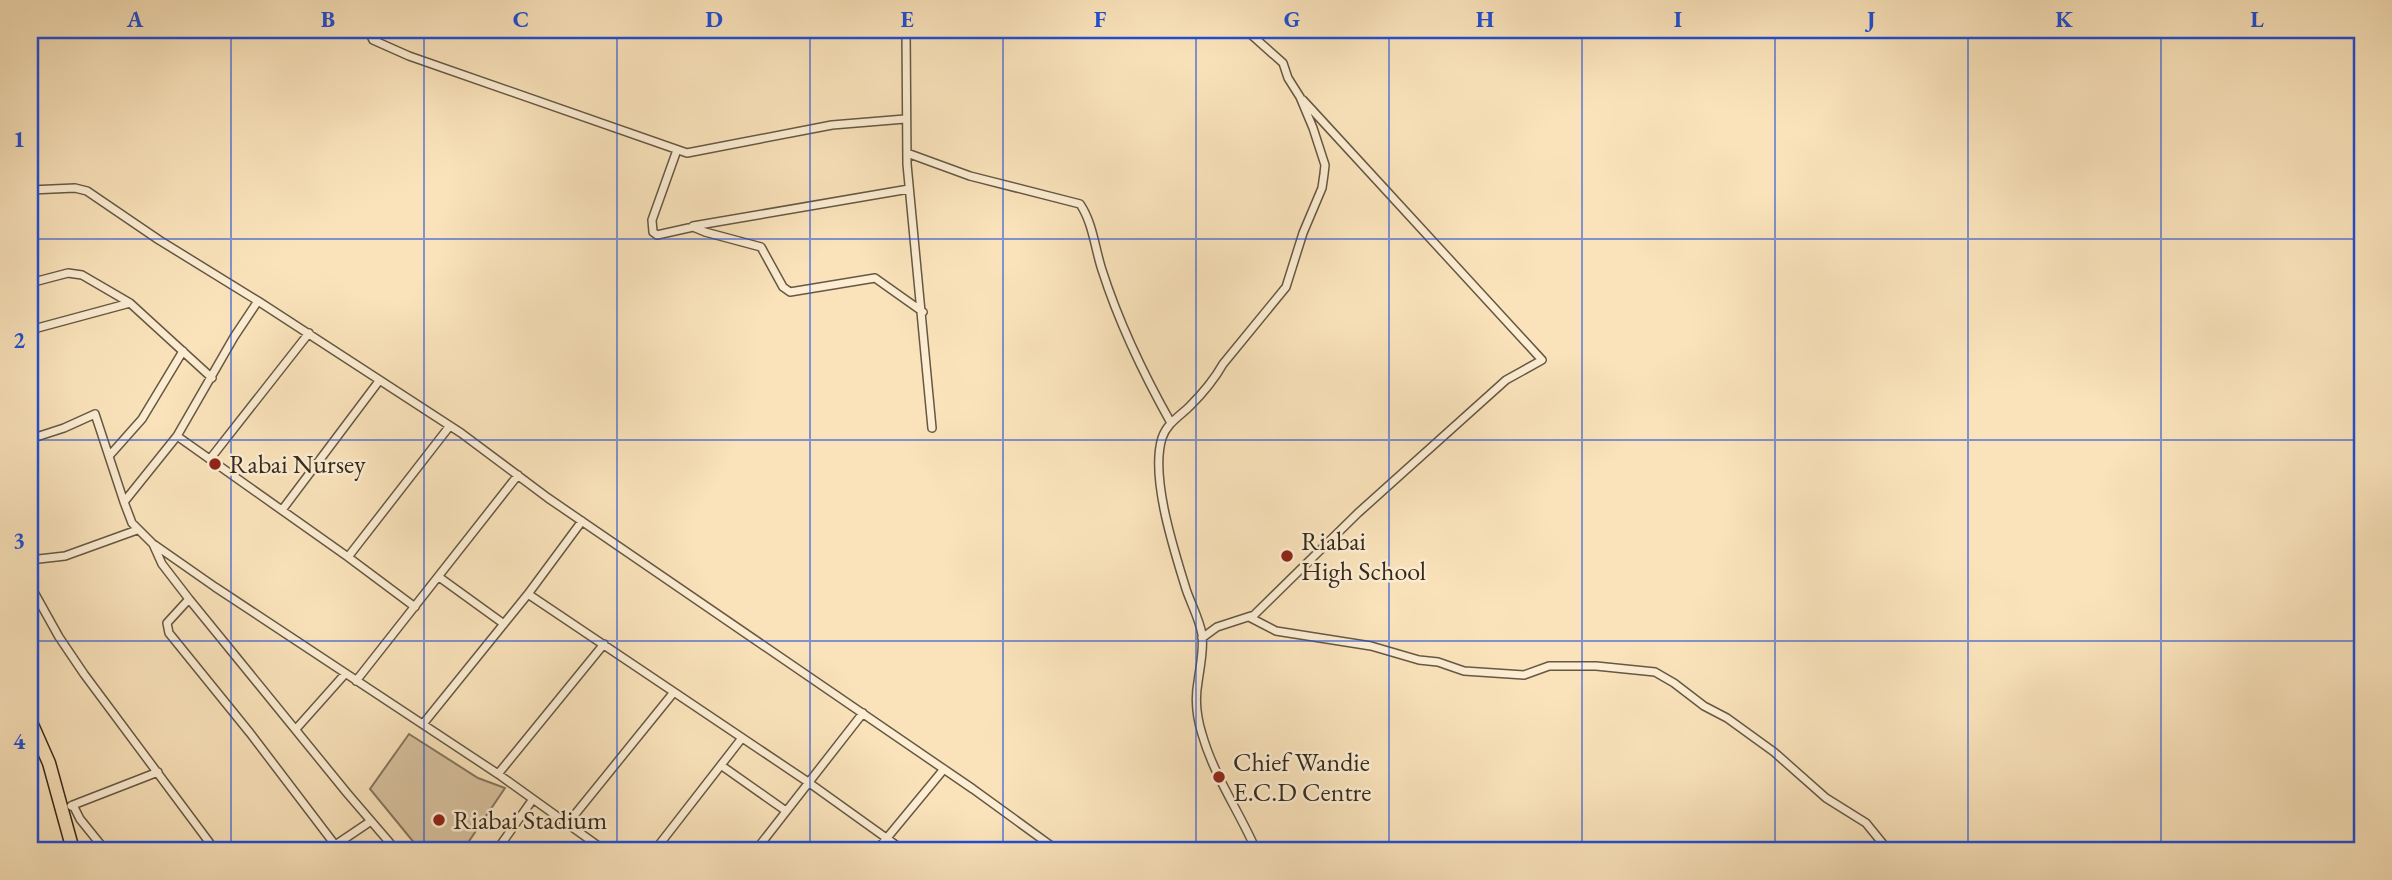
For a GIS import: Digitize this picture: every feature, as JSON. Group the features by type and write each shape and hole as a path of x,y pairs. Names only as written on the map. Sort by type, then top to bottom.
{"highway":[{"path":"32,727 67,808 73,850"}],"street":[{"path":"368,30 373,40 409,56 677,150 694,152 832,125 905,119"},
{"path":"906,30 904,54 908,104 905,119 909,189 923,312 932,428"},
{"path":"1202,638 1217,627 1249,617 1268,603 1358,513 1506,380 1542,360 1300,97 1288,78 1283,63 1246,30"},
{"path":"1256,850 1224,788 1202,734 1196,703 1202,661 1199,619 1187,592 1173,545 1159,469 1163,437 1171,423 1215,378 1223,364 1279,298 1290,280 1303,233 1322,188 1325,164 1300,97"},
{"path":"677,150 651,227 657,235 909,189"},
{"path":"907,153 970,176 1080,204 1086,214 1119,316 1171,423"},
{"path":"30,190 75,188 87,191 159,240 258,300 449,427 1057,850"},
{"path":"693,227 761,247 786,291 875,278 923,312"},
{"path":"30,283 72,272 113,291 130,303 212,378"},
{"path":"124,502 177,436 258,300"},
{"path":"30,330 130,303"},
{"path":"210,459 309,333"},
{"path":"110,455 142,419 183,351"},
{"path":"282,510 379,381"},
{"path":"30,439 95,414 132,523 152,543 498,774 568,823 599,849"},
{"path":"348,557 449,427"},
{"path":"177,436 415,607"},
{"path":"356,681 518,475"},
{"path":"423,724 528,594 582,521"},
{"path":"30,560 65,556 137,530"},
{"path":"152,543 162,564 189,599 396,850"},
{"path":"439,577 504,624"},
{"path":"30,585 59,637 84,674 215,850"},
{"path":"528,594 808,782 903,850"},
{"path":"189,599 167,623 169,633 250,733 334,849 371,821"},
{"path":"1249,617 1276,631 1371,646 1464,671 1524,675 1549,666 1595,666 1655,672 1674,682 1704,706 1727,718 1774,752 1826,798 1866,823 1888,850"},
{"path":"498,774 604,644"},
{"path":"296,729 345,674"},
{"path":"568,823 674,692"},
{"path":"756,850 863,713"},
{"path":"655,850 742,738"},
{"path":"722,766 786,811"},
{"path":"877,850 944,769"},
{"path":"105,850 67,808 158,772"},
{"path":"496,850 533,799"}],"shaded area":[{"name":"Riabai Stadium","path":"409,734 478,778 505,788 463,850 420,850 370,789"}],"place":[{"name":"Rabai Nursey","path":"215,464"},
{"name":"Riabai High School","path":"1287,556"},
{"name":"Chief Wandie E.C.D Centre","path":"1219,777"},
{"name":"Riabai Stadium","path":"439,820"}]}
